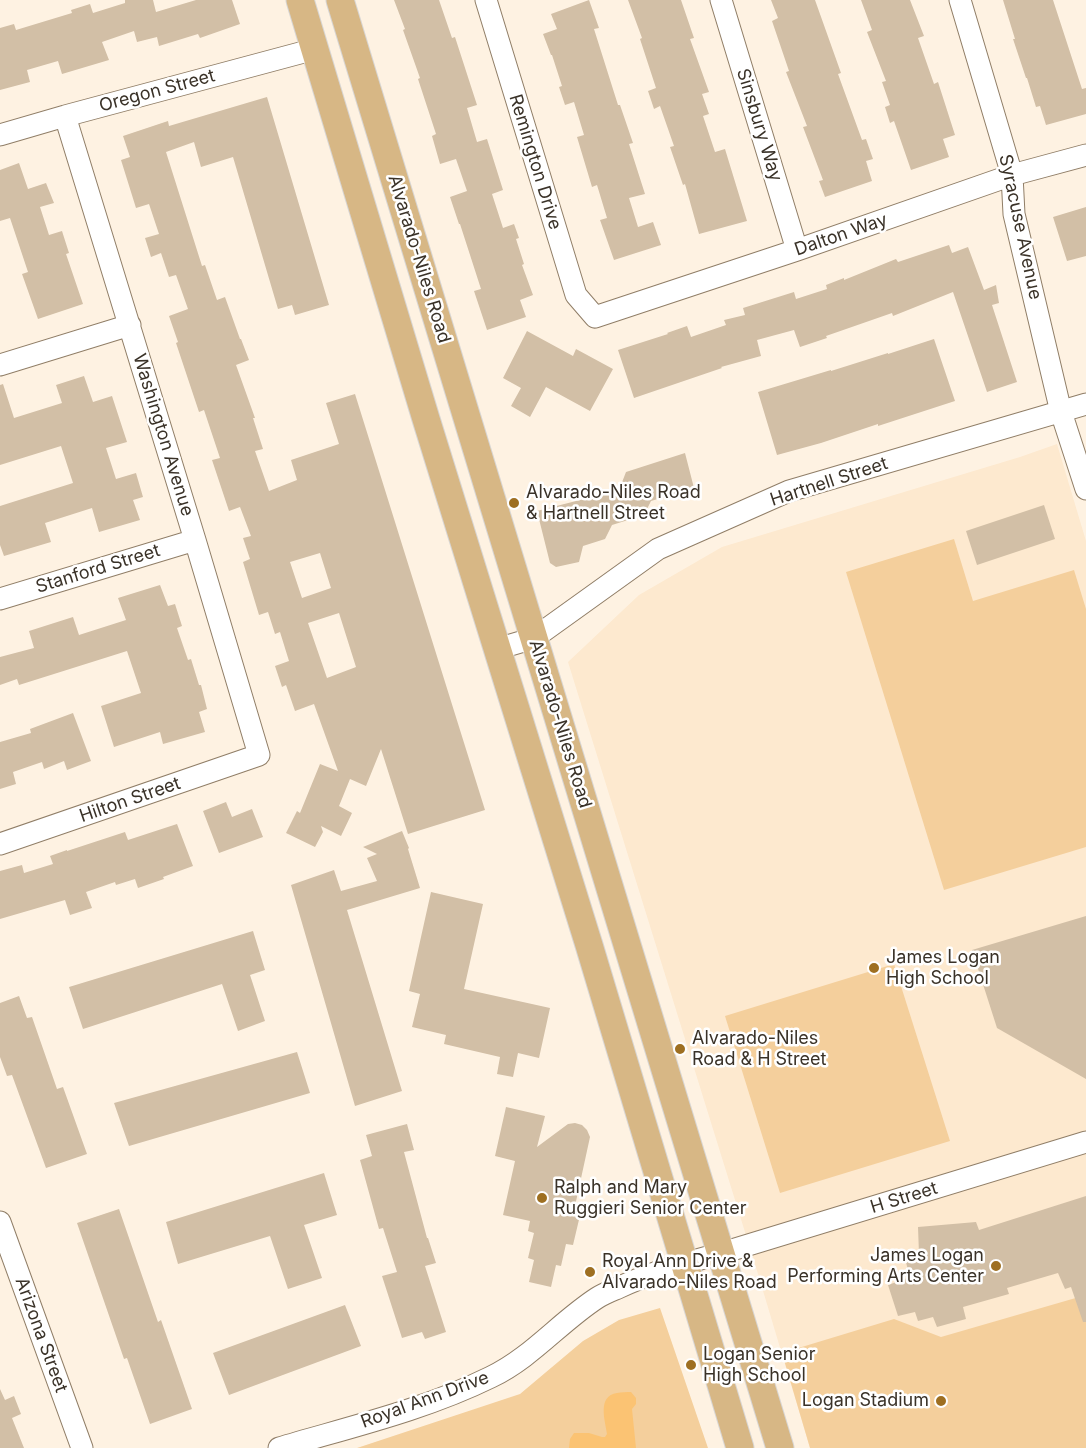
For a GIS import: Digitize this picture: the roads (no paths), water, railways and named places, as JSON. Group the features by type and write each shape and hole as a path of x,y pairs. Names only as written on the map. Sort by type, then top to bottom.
{"main road":[{"name":"Alvarado-Niles Road","path":"300,0 740,1448"},
{"name":"Alvarado-Niles Road","path":"340,0 780,1448"}],"street":[{"name":"Remington Drive","path":"486,0 576,295 595,317"},
{"name":"Sinsbury Way","path":"721,0 797,250"},
{"name":"Syracuse Avenue","path":"960,0 1012,176 1014,214 1061,412 1086,489"},
{"name":"Oregon Street","path":"0,135 315,49"},
{"name":"Washington Avenue","path":"65,116 259,755"},
{"name":"Dalton Way","path":"595,317 1012,176 1086,155"},
{"path":"0,365 130,325"},
{"name":"Hartnell Street","path":"497,649 534,638 658,549 789,491 1086,404"},
{"name":"Stanford Street","path":"0,599 195,540"},
{"name":"Hilton Street","path":"0,844 259,755"},
{"name":"H Street","path":"722,1253 1086,1142"},
{"name":"Arizona Street","path":"0,1222 82,1448"},
{"name":"Royal Ann Drive","path":"279,1448 450,1395 492,1376 538,1346 599,1297 632,1281 722,1253"}],"place":[{"name":"Alvarado-Niles Road & Hartnell Street","path":"514,503"},
{"name":"James Logan High School","path":"874,968"},
{"name":"Alvarado-Niles Road & H Street","path":"680,1049"},
{"name":"Ralph and Mary Ruggieri Senior Center","path":"542,1198"},
{"name":"James Logan Performing Arts Center","path":"996,1266"},
{"name":"Royal Ann Drive & Alvarado-Niles Road","path":"590,1272"},
{"name":"Logan Senior High School","path":"691,1365"},
{"name":"Logan Stadium","path":"941,1401"}]}
